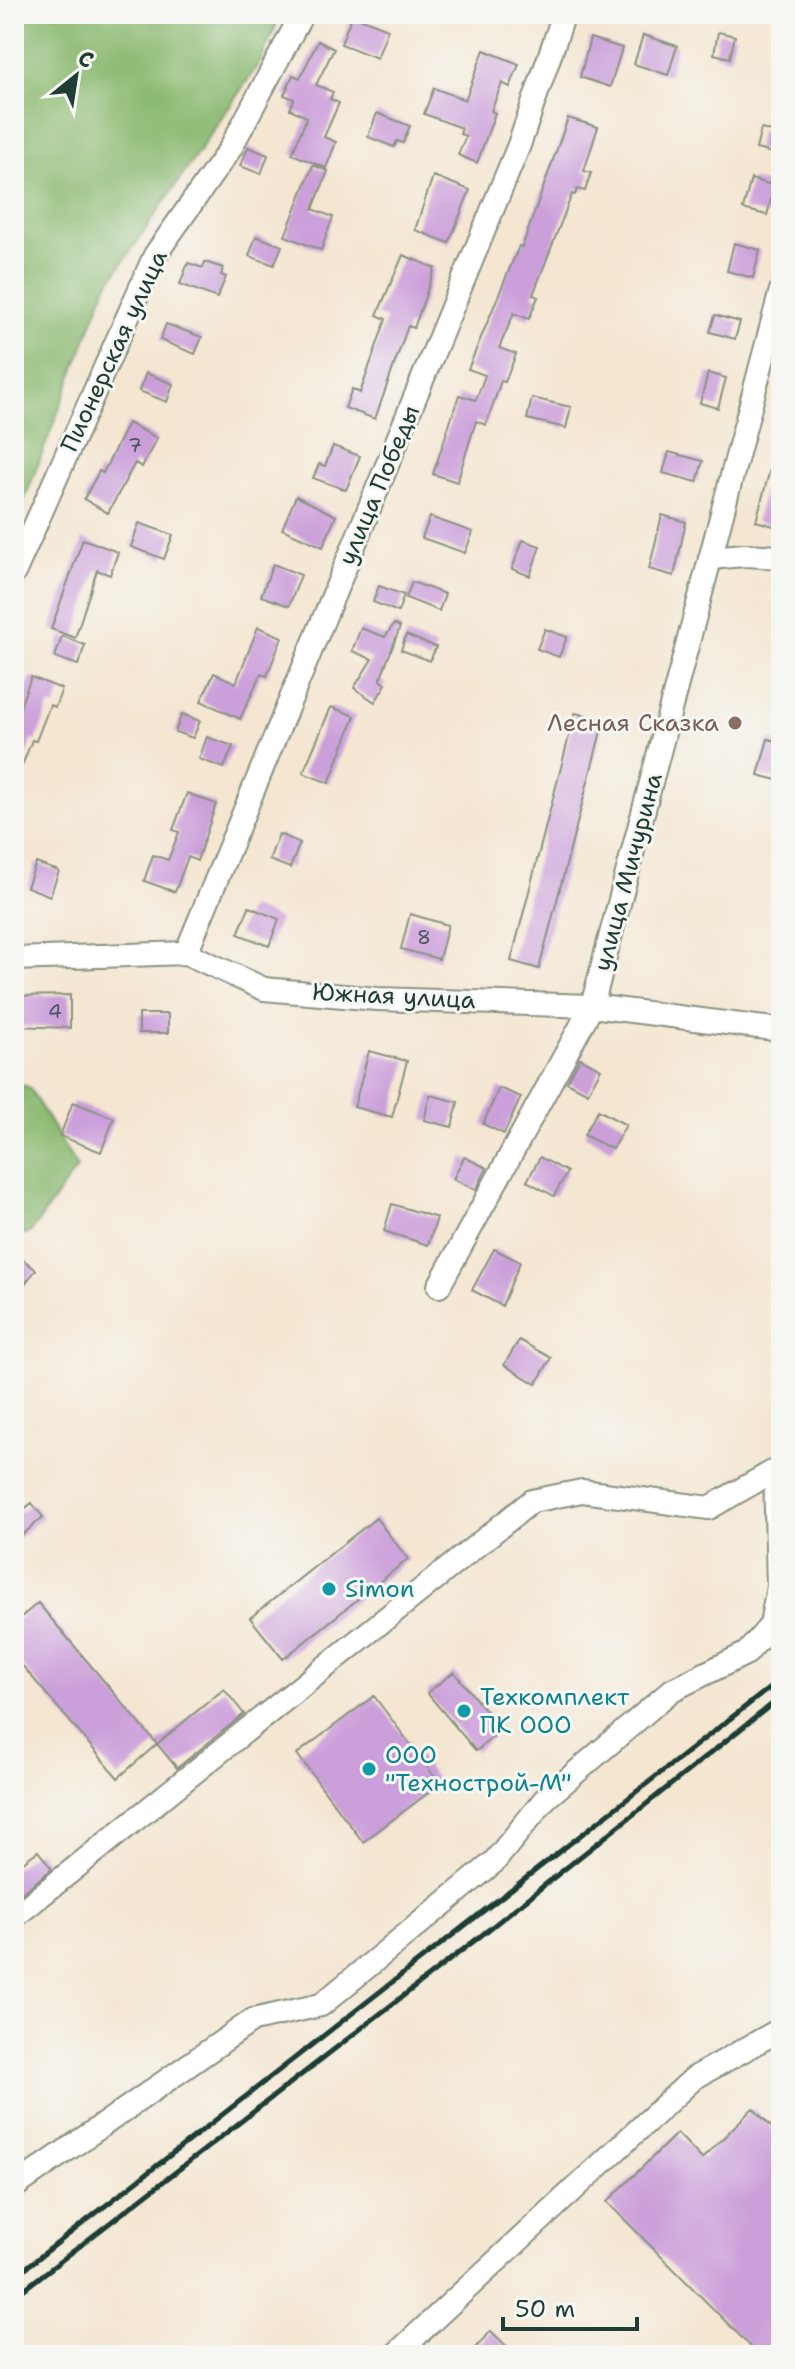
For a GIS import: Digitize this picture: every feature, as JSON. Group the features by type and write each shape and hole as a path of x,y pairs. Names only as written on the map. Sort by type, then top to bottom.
{"street":[{"name":"Пионерская улица","path":"14,573 155,255 230,149 302,14"},
{"name":"улица Победы","path":"186,953 519,145 564,14"},
{"name":"улица Мичурина","path":"439,1286 592,1006 781,290"},
{"path":"710,558 744,555 781,557"},
{"name":"Южная улица","path":"14,959 186,953 264,989 377,999 592,1006 781,1030"},
{"path":"14,1917 532,1501 582,1491 709,1508 778,1470 778,1586 771,1625 747,1653 672,1690 545,1799 494,1862 321,2005 253,2020 14,2187"},
{"path":"395,2355 694,2078 781,2029"}],"green space":[{"path":"14,14 281,14 260,62 106,287 14,527"},
{"path":"14,1083 29,1087 77,1168 30,1233 14,1235"}],"building":[{"path":"352,15 388,29 377,58 341,44"},
{"path":"718,32 735,36 730,58 714,54"},
{"path":"643,35 677,46 668,75 634,64"},
{"path":"590,38 622,48 610,87 580,77"},
{"path":"318,41 334,49 316,85 333,92 330,99 339,103 324,137 336,142 326,168 292,154 307,117 290,109 294,99 284,95 293,75 300,78"},
{"path":"484,50 519,64 510,87 502,83 477,163 458,155 466,136 460,134 462,128 424,114 434,88 465,100"},
{"path":"377,113 410,126 403,143 397,141 394,147 368,137"},
{"path":"568,118 598,127 584,171 591,173 585,191 577,189 575,195 572,194 533,295 538,297 529,319 514,313 499,348 516,354 505,382 501,381 486,425 476,421 457,482 433,474 459,395 476,400 485,375 468,369 519,246 522,247"},
{"path":"761,129 781,134 781,155 756,149"},
{"path":"248,147 268,155 261,174 240,166"},
{"path":"313,165 328,171 313,209 333,217 321,250 285,236"},
{"path":"433,176 470,190 449,243 415,230"},
{"path":"751,179 775,186 767,215 743,209"},
{"path":"256,236 282,246 274,265 249,256"},
{"path":"734,243 760,250 753,278 727,271"},
{"path":"403,255 435,268 414,328 408,326 375,419 345,408 352,389 360,393 386,319 377,315"},
{"path":"205,262 223,268 221,275 226,277 217,298 180,284 188,263 203,268"},
{"path":"715,315 740,322 735,339 710,332"},
{"path":"166,324 202,337 195,354 160,340"},
{"path":"146,373 173,384 167,402 139,391"},
{"path":"708,373 726,378 718,408 700,403"},
{"path":"532,398 571,407 566,428 527,419"},
{"path":"128,423 157,438 142,467 135,463 108,513 84,499 99,471 103,473"},
{"path":"333,446 360,456 346,490 313,478 319,464 325,466"},
{"path":"776,447 781,447 781,513 777,527 756,521"},
{"path":"669,452 703,461 697,482 663,473"},
{"path":"296,496 336,516 323,547 282,529"},
{"path":"662,515 686,522 674,576 649,569"},
{"path":"430,517 473,532 465,553 422,538"},
{"path":"139,523 173,535 164,559 131,547"},
{"path":"83,539 118,552 110,575 97,570 75,638 51,629"},
{"path":"523,540 540,546 530,576 512,569"},
{"path":"273,564 301,575 289,606 261,596"},
{"path":"412,582 445,594 439,611 406,598"},
{"path":"379,586 404,595 398,612 373,602"},
{"path":"394,624 400,627 380,680 386,684 375,702 354,688 372,659 352,651 361,628 385,637"},
{"path":"258,627 282,637 267,676 261,674 240,719 201,701 214,673 236,683"},
{"path":"545,629 567,637 559,657 537,649"},
{"path":"406,635 436,647 430,661 401,650"},
{"path":"62,636 85,645 78,665 55,657"},
{"path":"31,677 62,689 55,707 50,705 36,741 32,740 15,784 14,723"},
{"path":"331,707 355,716 329,783 303,773"},
{"path":"575,713 604,720 539,969 511,961"},
{"path":"182,714 200,721 193,738 175,732"},
{"path":"207,737 233,746 224,768 199,759"},
{"path":"768,739 781,742 781,781 758,775"},
{"path":"187,793 216,804 197,861 188,857 175,892 144,881 153,855 168,860 179,832 173,830"},
{"path":"279,834 300,843 290,868 269,860"},
{"path":"36,863 59,871 50,896 27,887"},
{"path":"249,907 279,919 269,946 238,934"},
{"path":"410,914 448,925 439,959 401,949"},
{"path":"70,995 70,1028 14,1026 14,996"},
{"path":"139,1014 168,1014 168,1033 139,1033"},
{"path":"369,1051 407,1061 392,1117 354,1107"},
{"path":"580,1058 601,1069 588,1093 567,1082"},
{"path":"499,1088 521,1097 504,1134 483,1124"},
{"path":"430,1095 458,1102 452,1127 424,1120"},
{"path":"73,1102 114,1118 101,1152 60,1136"},
{"path":"598,1110 626,1125 612,1149 584,1135"},
{"path":"464,1157 487,1168 476,1190 453,1179"},
{"path":"540,1157 567,1172 554,1196 527,1181"},
{"path":"392,1204 437,1218 428,1245 384,1231"},
{"path":"494,1249 520,1262 502,1306 472,1290"},
{"path":"14,1252 36,1270 14,1297"},
{"path":"519,1340 551,1358 536,1384 504,1365"},
{"path":"32,1503 43,1517 14,1542 14,1517"},
{"name":"Simon","path":"376,1518 408,1559 283,1659 250,1618"},
{"path":"38,1603 157,1744 118,1778 14,1656 14,1623"},
{"name":"Техкомплект ПК ООО","path":"454,1672 501,1730 476,1751 427,1693"},
{"path":"224,1689 244,1714 177,1768 157,1744"},
{"name":"ООО \"Технострой-М\"","path":"374,1696 440,1784 363,1842 297,1754"},
{"path":"38,1851 52,1869 14,1899 14,1869"},
{"path":"753,2108 781,2137 781,2355 759,2355 607,2202 677,2133 702,2159"},
{"path":"491,2331 516,2355 469,2355"}],"railway":[{"path":"14,2277 781,1679"},
{"path":"14,2297 478,1938 781,1697"}],"place":[{"name":"Лесная Сказка","path":"735,723"},
{"name":"Simon","path":"329,1589"},
{"name":"Техкомплект ПК ООО","path":"464,1711"},
{"name":"ООО \"Технострой-М\"","path":"369,1769"}]}
